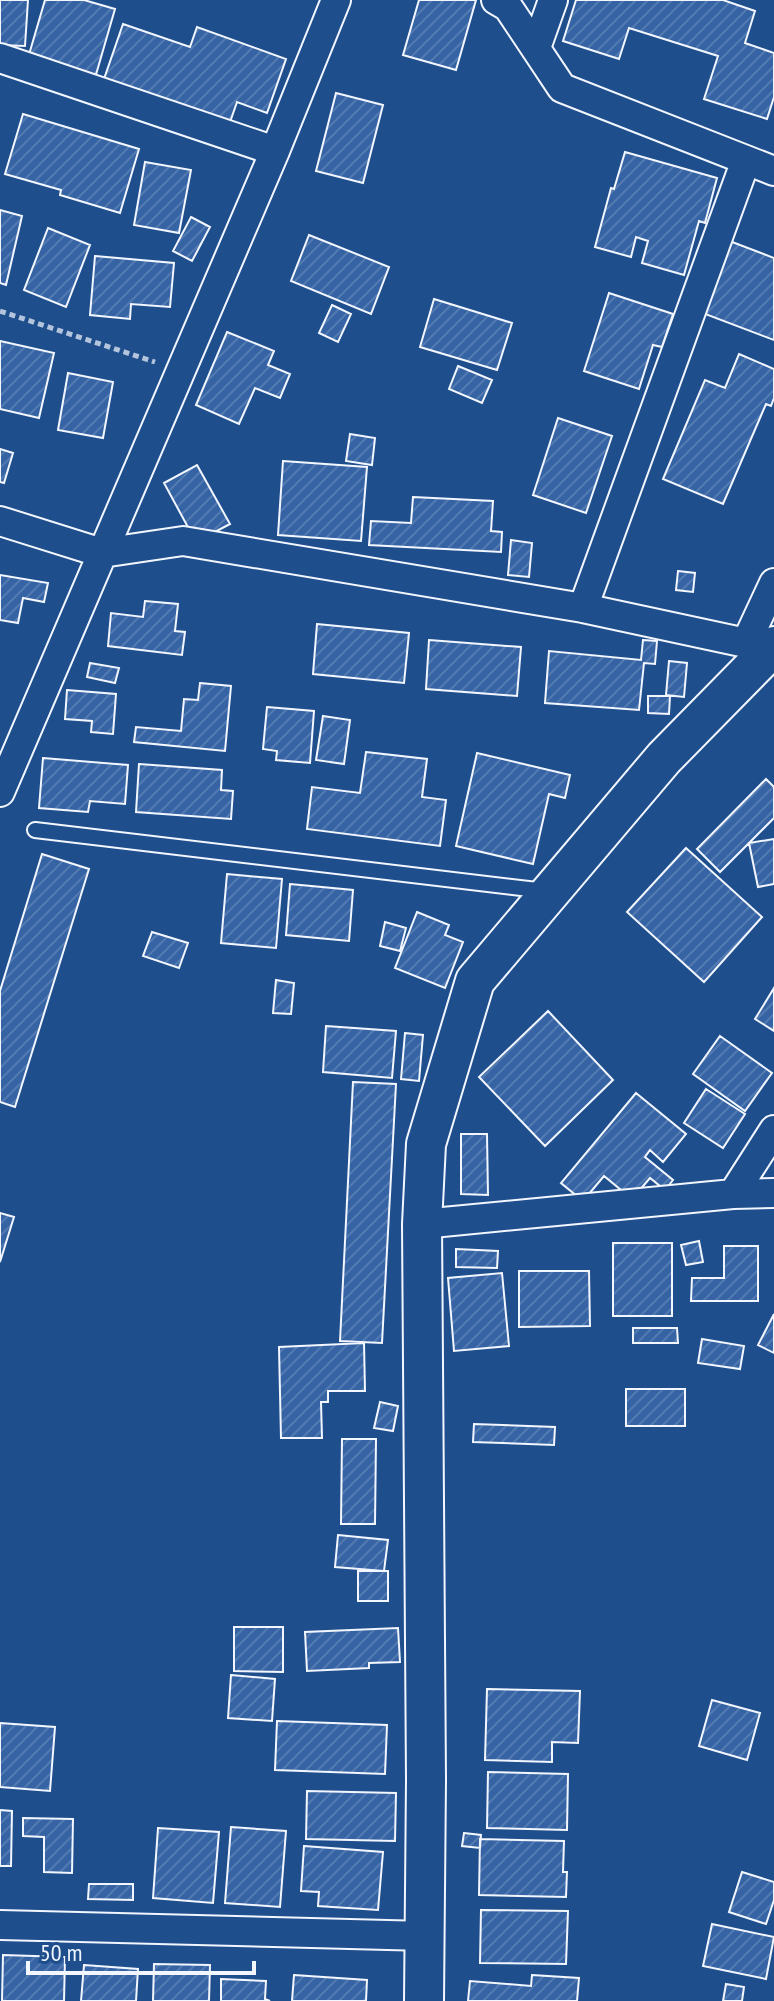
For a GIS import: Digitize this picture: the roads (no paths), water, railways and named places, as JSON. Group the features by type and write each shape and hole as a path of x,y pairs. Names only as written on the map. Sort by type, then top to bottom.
{"street":[{"path":"1,787 275,151 336,0"},
{"path":"496,0 508,7 562,88 774,171"},
{"path":"536,48 553,0"},
{"path":"0,58 275,151"},
{"path":"583,608 746,160"},
{"path":"0,521 102,553 183,541 583,608 764,645"},
{"path":"424,2001 422,1224 426,1144 475,981 764,645 774,583"},
{"path":"733,1194 774,1130"},
{"path":"422,1224 733,1194 774,1193"},
{"path":"0,1925 426,1936"}],"lane":[{"path":"35,830 550,891"}]}
